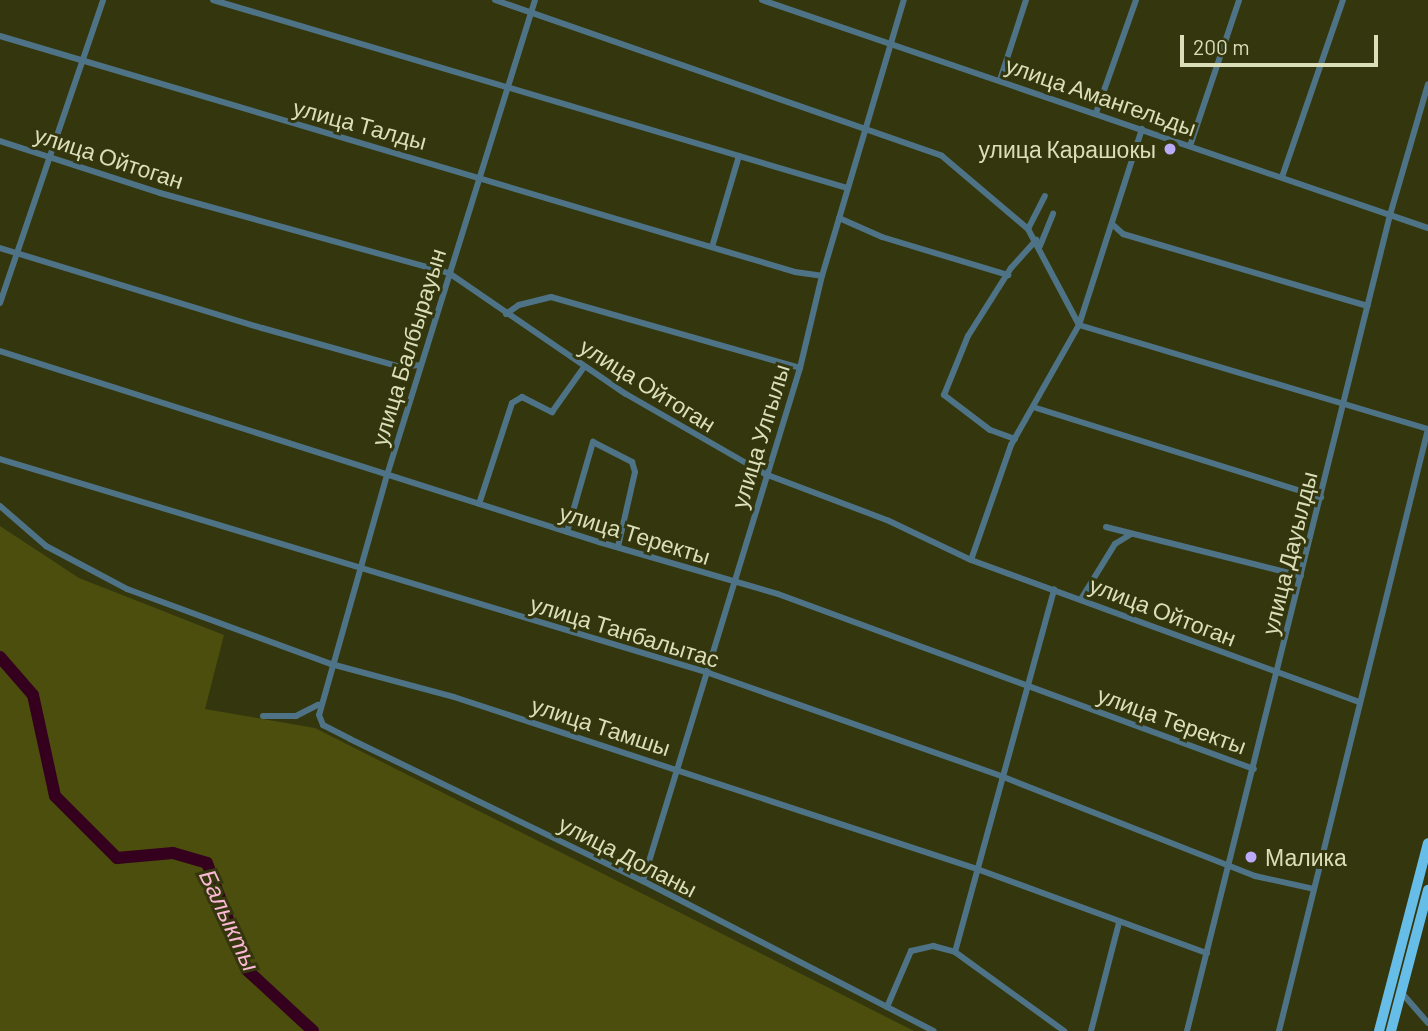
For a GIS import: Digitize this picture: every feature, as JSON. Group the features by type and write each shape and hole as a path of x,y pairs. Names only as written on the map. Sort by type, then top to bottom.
{"highway":[{"path":"1379,1031 1428,843"},
{"path":"1391,1031 1428,890"}],"street":[{"path":"0,303 52,157 103,0"},
{"path":"213,0 234,3 847,188"},
{"path":"495,0 867,127 942,156 1006,207 1028,229 1038,243 1079,325 1343,407 1428,429 1279,1031"},
{"name":"улица Балбырауын","path":"318,705 534,0"},
{"name":"улица Амангельды","path":"762,0 1428,228"},
{"name":"улица Улгылы","path":"643,881 735,583 765,474 800,368 822,276 904,0"},
{"path":"1000,80 1026,0"},
{"path":"1096,113 1136,0"},
{"path":"1190,146 1239,0"},
{"path":"1282,177 1343,0"},
{"name":"улица Талды","path":"0,36 280,120 479,174 712,247 822,276"},
{"name":"улица Дауылды","path":"1187,1031 1391,215 1428,84"},
{"path":"971,560 1015,439 1079,325 1142,129"},
{"name":"улица Ойтоган","path":"0,141 160,193 449,273 584,367 706,443 765,474 887,520 971,560 1359,702"},
{"path":"712,247 739,156"},
{"path":"1028,229 1045,196"},
{"path":"1015,439 990,430 944,395 968,336 1008,275 1038,243 1053,214"},
{"path":"839,218 881,237 1008,275"},
{"path":"1112,224 1123,234 1368,306"},
{"path":"0,247 139,293 397,366 420,365"},
{"path":"506,314 519,305 551,297 800,368"},
{"name":"улица Теректы","path":"0,351 567,532 778,594 1254,769"},
{"path":"479,504 512,403 522,397 552,412 584,367"},
{"path":"1033,407 1321,497"},
{"path":"567,532 593,442 632,462 635,472 618,547"},
{"name":"улица Танбалытас","path":"0,459 706,672 1000,776 1230,866 1314,889"},
{"name":"улица Тамшы","path":"0,506 46,546 127,589 331,664 454,697 977,869 1207,953"},
{"path":"1106,527 1301,576"},
{"path":"1081,599 1115,544 1122,536 1133,534"},
{"path":"955,952 1000,776 1054,589"},
{"path":"262,716 296,716 318,705"},
{"name":"улица Доланы","path":"318,705 323,725 643,881 934,1031"},
{"path":"1091,1031 1119,923"},
{"path":"887,1007 911,951 933,946 955,952 1062,1030"},
{"path":"1401,992 1428,1023"}],"shaded area":[{"path":"0,526 79,578 224,635 205,709 315,728 914,1031 0,1031"}],"waterway":[{"name":"Балыкты","path":"0,657 33,695 55,796 117,858 173,853 207,863 247,970 313,1031"}],"place":[{"name":"улица Карашокы","path":"1170,149"},
{"name":"Малика","path":"1251,857"}]}
